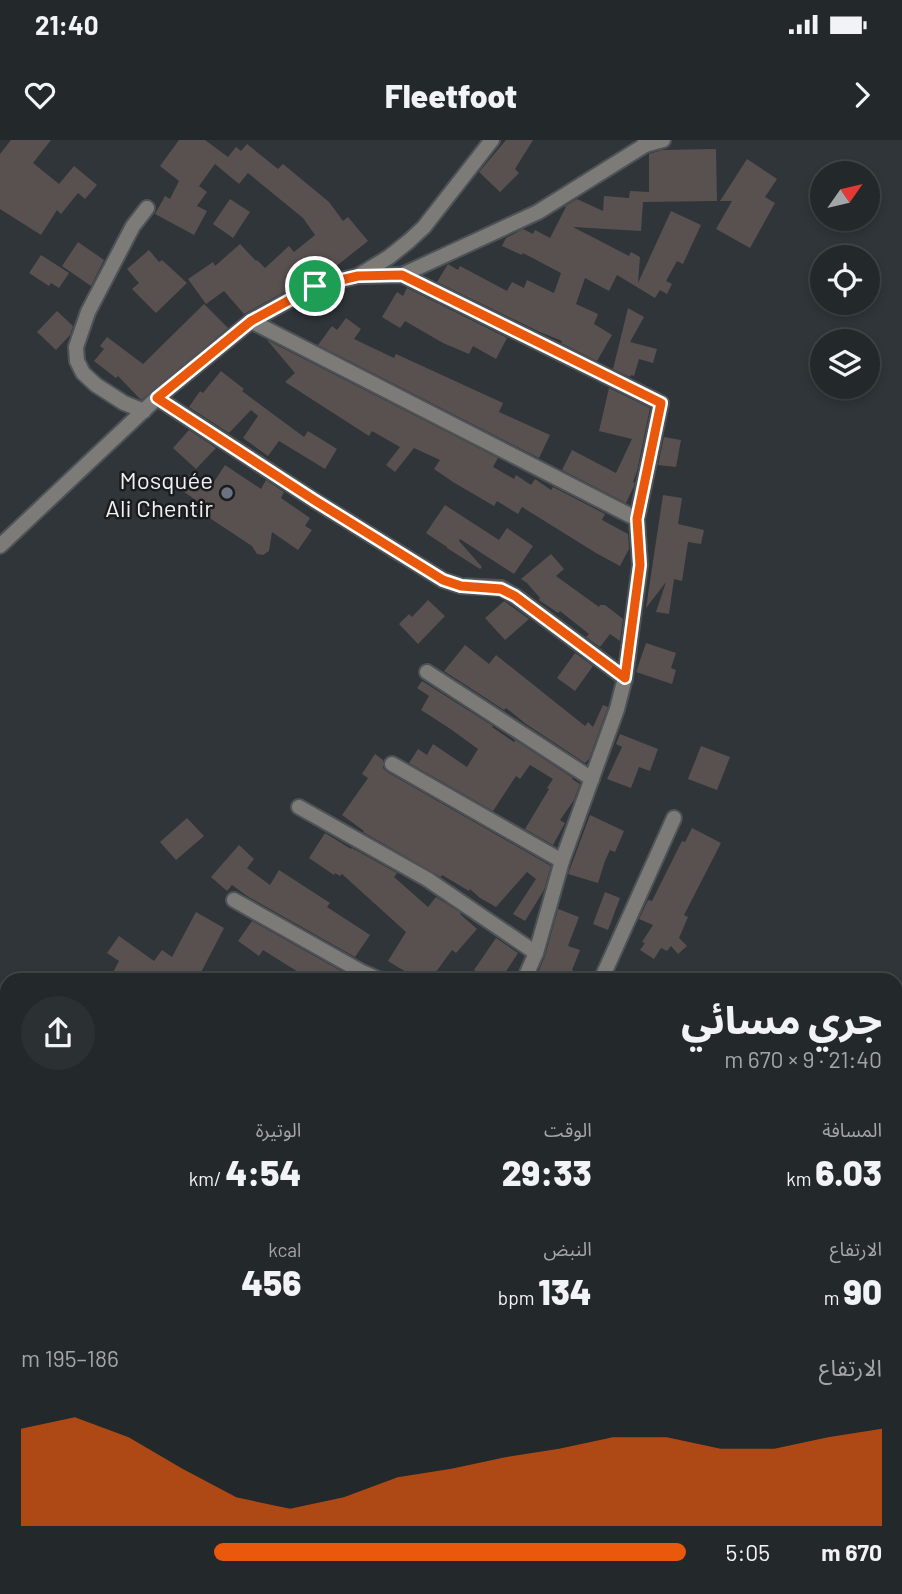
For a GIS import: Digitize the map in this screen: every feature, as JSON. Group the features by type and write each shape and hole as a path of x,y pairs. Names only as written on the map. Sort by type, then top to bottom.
{"street":[{"path":"358,276 389,257 424,227 492,140"},
{"path":"0,546 157,398 251,321 315,286 358,276 402,275 538,212 645,143 663,140"},
{"path":"144,411 124,403 83,373 77,361 76,347 88,312 133,226 147,208"},
{"path":"402,275 661,403 637,519 640,565 625,678 617,709 562,861 536,953 527,973"},
{"path":"251,321 637,519"},
{"path":"157,398 443,580 461,586 501,589 515,596 625,678"},
{"path":"427,673 593,779"},
{"path":"393,764 562,861"},
{"path":"299,807 427,879 536,953"},
{"path":"604,973 674,818"},
{"path":"234,900 355,973"}],"building":[{"path":"11,140 51,140 33,163 59,184 74,166 97,185 85,199 78,193 61,214 57,210 41,235 0,209 0,154"},
{"path":"179,140 205,140 228,157 236,147 241,151 247,144 278,169 283,164 329,202 343,221 348,217 368,241 330,271 323,261 297,285 244,314 224,291 206,304 188,279 213,262 215,266 240,244 265,268 289,246 294,252 315,235 303,218 248,173 239,184 215,164 199,186 207,192 197,206 207,211 194,235 155,214 165,196 170,199 179,181 160,166"},
{"path":"506,140 533,140 515,169 519,173 500,192 479,172"},
{"path":"716,149 717,201 643,202 641,231 573,227 629,256 631,252 640,257 638,283 671,211 701,225 683,264 677,261 666,281 672,284 667,294 660,290 655,298 617,275 609,291 585,278 576,304 598,314 594,324 612,335 597,361 561,343 562,341 437,282 448,264 458,270 460,266 507,291 512,282 524,288 527,280 554,293 561,273 523,253 522,255 502,246 506,238 523,229 533,234 535,230 550,238 564,207 577,199 603,211 604,196 629,198 630,191 649,192 649,154 662,150"},
{"path":"747,159 777,179 765,197 775,203 750,248 716,229 732,201 720,201"},
{"path":"230,199 250,212 233,238 213,224"},
{"path":"78,242 104,260 91,286 62,266"},
{"path":"149,250 159,262 162,260 187,283 156,313 132,289 139,283 127,269"},
{"path":"41,255 69,273 59,288 51,283 49,286 29,273"},
{"path":"407,288 507,338 496,359 473,346 469,354 443,343 405,321 400,328 382,317 397,292 403,296"},
{"path":"204,304 228,328 141,400 118,376 116,378 94,361 104,349 100,346 107,337 143,364"},
{"path":"628,308 644,317 630,342 657,349 653,363 639,359 634,376 630,377 613,369"},
{"path":"57,311 73,326 70,335 56,350 37,332"},
{"path":"346,318 361,329 354,339 394,358 396,354 503,403 499,412 550,435 539,458 318,345 332,326 337,330"},
{"path":"267,340 498,458 493,467 514,479 516,475 531,485 535,479 551,490 553,487 605,514 602,520 628,534 629,549 620,566 522,507 518,514 497,501 494,506 434,469 440,460 414,448 395,472 386,465 400,447 372,431 369,436 285,382 295,373"},
{"path":"221,371 244,389 242,391 304,437 308,431 337,449 325,469 279,441 268,456 243,438 258,416 251,410 229,433 189,407 200,391 203,393"},
{"path":"609,388 650,408 633,482 635,483 626,503 562,470 572,450 616,473 632,439 599,431"},
{"path":"189,430 216,448 196,469 173,448"},
{"path":"664,437 681,440 676,467 658,465"},
{"path":"225,465 261,489 266,480 284,492 281,498 310,518 305,526 312,530 298,550 272,532 269,551 263,555 257,554 252,546 196,509 200,503 180,489 190,474 210,488"},
{"path":"663,495 682,498 678,524 704,530 701,544 688,542 682,581 674,579 669,614 656,612 666,582 646,608"},
{"path":"445,505 499,540 507,528 533,546 514,574 460,539 482,567 480,569 426,533"},
{"path":"551,554 564,569 556,576 599,607 605,605 623,619 620,641 610,634 600,647 586,637 589,634 560,611 558,613 539,600 521,579"},
{"path":"428,600 445,616 418,644 399,624 409,614 412,617"},
{"path":"504,601 529,619 505,640 485,618"},
{"path":"646,643 676,653 671,668 676,670 672,684 636,672"},
{"path":"465,645 489,664 496,655 585,726 588,722 593,727 603,705 608,707 589,759 585,763 506,708 504,710 444,671"},
{"path":"575,653 593,666 575,691 557,678"},
{"path":"422,681 580,784 574,800 560,820 565,823 553,845 525,829 553,779 530,765 520,779 516,776 493,811 409,763 418,749 427,755 433,744 467,767 478,749 421,710 429,696 417,688"},
{"path":"620,734 658,749 650,771 639,767 631,788 607,779 622,747 616,744"},
{"path":"701,746 730,757 717,790 688,779"},
{"path":"375,754 383,760 383,768 387,772 551,866 544,890 525,921 513,914 536,879 527,872 496,907 470,889 469,891 442,875 441,877 363,832 342,815 368,778 362,774"},
{"path":"590,815 624,831 615,852 610,850 598,883 568,874"},
{"path":"187,818 204,836 176,860 160,842"},
{"path":"692,828 721,843 684,915 688,917 679,938 687,946 678,954 671,946 667,951 661,948 654,959 640,950 653,925 639,919 648,900 652,901 682,841 685,842"},
{"path":"325,833 397,873 394,877 428,907 436,897 461,913 477,929 456,953 452,950 435,973 408,973 388,961 406,932 342,874 334,875 309,858"},
{"path":"239,845 254,859 247,868 270,885 279,870 330,903 327,907 370,935 355,957 232,885 227,891 211,877"},
{"path":"605,892 620,898 608,930 593,924"},
{"path":"558,909 579,917 568,946 580,950 572,970 578,973 538,973"},
{"path":"196,912 224,928 201,973 113,973 119,961 107,953 119,936 154,961 162,950 172,957"},
{"path":"252,921 345,973 300,973 263,950 259,956 238,941"},
{"path":"496,938 518,953 505,973 478,973 474,970"}],"place":[{"name":"Mosquée Ali Chentir","path":"227,493"}],"route":[{"path":"402,275 661,403 637,519 640,565 625,678 515,596 501,589 461,586 443,580 157,398 251,321 315,286 358,276 402,275"}]}
